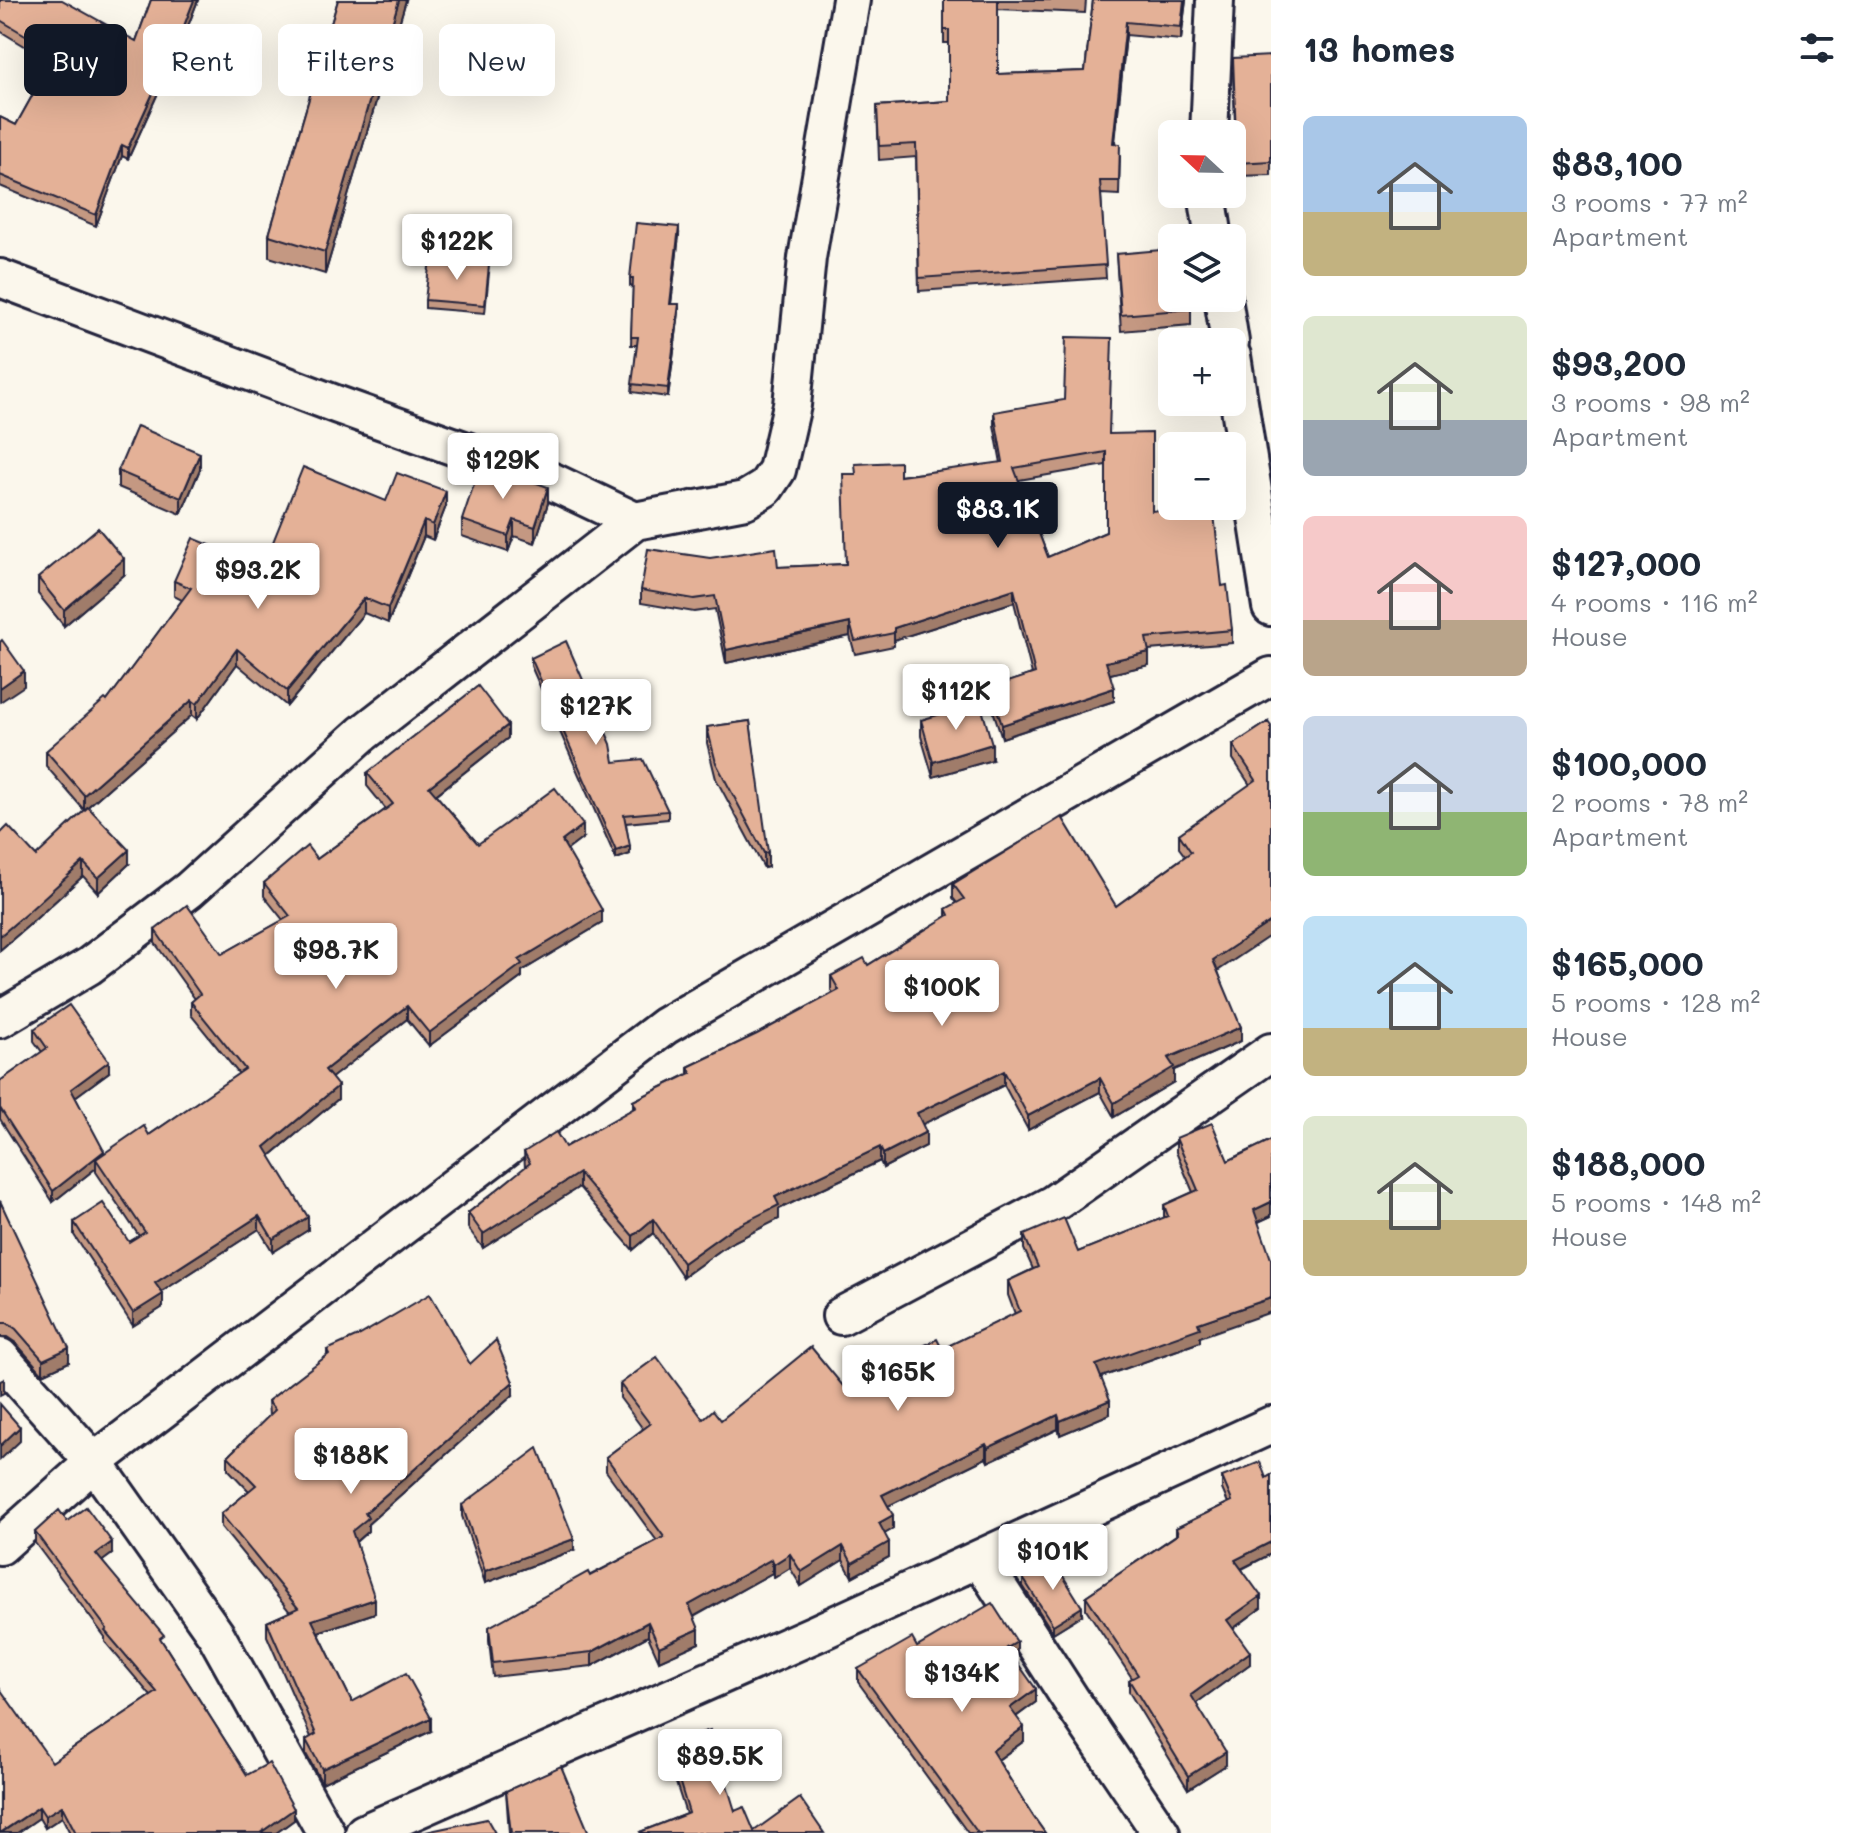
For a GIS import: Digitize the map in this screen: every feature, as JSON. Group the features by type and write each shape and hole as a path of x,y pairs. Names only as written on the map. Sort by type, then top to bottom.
{"street":[{"path":"0,1019 89,966 189,890 362,734 635,521 745,500 765,488 777,470 792,405 807,258 851,0"},
{"path":"1210,120 1215,0"},
{"path":"0,278 323,400 553,482 635,521"},
{"path":"1241,416 1271,607"},
{"path":"0,1546 94,1462 665,1026 1271,676"},
{"path":"841,1316 1053,1204 1271,1052"},
{"path":"0,1357 94,1462 216,1635 326,1833"},
{"path":"364,1833 980,1559 1271,1425"},
{"path":"980,1559 1161,1833"}],"building":[{"path":"0,0 62,0 105,24 24,24 24,34 0,20"},
{"path":"151,0 194,0 185,24 143,24 143,96 152,96 128,148 122,145 96,215 0,175 0,117 16,125 32,96 127,96 127,36 136,41"},
{"path":"338,0 399,0 392,24 331,24"},
{"path":"944,0 998,0 998,74 1085,71 1093,0 1184,0 1181,27 1126,22 1113,143 1120,144 1119,181 1100,181 1106,265 919,278 916,144 879,146 877,106 949,101 949,30 944,30"},
{"path":"1271,56 1271,161 1246,162 1246,120 1235,120 1233,58"},
{"path":"310,96 371,96 325,252 269,235"},
{"path":"636,223 679,227 670,304 679,304 668,388 632,384 638,337 631,337 633,278 630,278"},
{"path":"1158,250 1158,312 1121,315 1116,254"},
{"path":"430,259 489,265 485,305 425,300"},
{"path":"1066,337 1112,338 1109,434 1152,433 1152,511 1158,510 1158,520 1215,520 1222,586 1227,585 1232,630 1146,638 1149,652 1106,662 1114,688 1002,725 990,688 1035,673 1014,589 894,628 894,633 855,641 850,623 726,650 715,596 694,599 641,590 648,549 710,558 776,548 778,567 846,564 843,474 856,474 855,464 900,462 900,476 1003,462 994,412 1064,400","holes":["1106,452 1106,532 1048,557 1014,468"]},
{"path":"137,426 200,453 181,498 118,471"},
{"path":"481,463 548,487 535,527 514,520 508,536 462,520"},
{"path":"303,467 386,501 397,473 446,491 433,525 424,521 388,608 364,598 287,691 237,649 197,704 192,700 84,795 46,751 105,699 107,701 191,588 174,581 193,538 263,567"},
{"path":"98,528 124,559 64,610 38,578"},
{"path":"2,640 24,671 0,688 0,642"},
{"path":"566,641 611,744 614,762 643,759 668,811 624,815 630,846 616,851 531,658"},
{"path":"478,686 508,725 429,787 478,844 555,788 583,825 562,841 602,910 519,960 522,964 429,1033 407,1006 325,1070 338,1086 265,1147 308,1217 273,1239 259,1216 155,1283 163,1294 133,1313 74,1222 103,1203 129,1242 145,1232 96,1159 144,1126 149,1135 245,1069 191,1002 200,994 155,930 187,905 222,954 290,916 264,883 307,846 317,859 393,804 367,773"},
{"path":"980,702 992,744 933,762 921,720"},
{"path":"750,721 768,852 764,853 716,763 707,727"},
{"path":"1268,722 1271,726 1271,921 1213,960 1241,1027 1168,1058 1174,1067 1114,1103 1100,1078 1028,1116 1004,1071 917,1113 926,1132 883,1154 880,1147 775,1197 779,1205 729,1230 683,1263 653,1219 633,1236 579,1173 483,1234 468,1213 530,1163 524,1152 556,1132 565,1147 636,1107 633,1101 691,1073 688,1067 839,990 831,976 864,958 868,965 949,915 946,909 964,899 953,884 1062,817 1116,906 1191,852 1179,834 1256,780 1233,745"},
{"path":"88,807 129,850 98,878 83,862 0,936 0,834 8,826 36,856"},
{"path":"69,1005 109,1061 71,1089 104,1151 53,1191 0,1108 0,1081 47,1048 34,1029"},
{"path":"1212,1123 1228,1161 1271,1140 1271,1202 1254,1210 1271,1259 1271,1298 1198,1323 1200,1328 1096,1365 1110,1400 1060,1421 1058,1415 988,1448 986,1444 882,1495 893,1515 879,1523 889,1542 852,1563 843,1546 801,1572 790,1554 774,1564 772,1559 689,1605 699,1629 659,1647 648,1622 592,1652 493,1663 489,1627 588,1572 590,1576 664,1537 606,1457 650,1424 620,1384 657,1357 703,1419 713,1410 721,1420 811,1347 843,1386 937,1339 942,1349 1020,1311 1008,1281 1038,1267 1024,1235 1064,1218 1078,1252 1168,1216 1164,1205 1198,1190 1176,1138"},
{"path":"0,1201 69,1348 43,1360 16,1329 7,1323 0,1323"},
{"path":"430,1294 470,1364 496,1340 513,1382 365,1513 368,1518 352,1531 375,1599 312,1620 352,1702 406,1673 431,1718 322,1769 306,1740 316,1734 267,1622 298,1608 221,1514 256,1485 228,1456 275,1410 268,1401 329,1354 327,1350 360,1335"},
{"path":"0,1404 20,1427 0,1446"},
{"path":"538,1448 574,1539 485,1571 462,1505"},
{"path":"1260,1462 1266,1478 1271,1475 1271,1542 1235,1560 1261,1596 1227,1620 1250,1652 1191,1695 1226,1752 1188,1776 1129,1680 1138,1675 1086,1596 1178,1534 1176,1528 1232,1501 1222,1477"},
{"path":"86,1507 112,1542 96,1554 164,1635 160,1638 247,1775 269,1763 294,1809 260,1833 76,1833 62,1806 45,1816 39,1807 0,1833 0,1689 52,1762 157,1692 105,1631 107,1629 35,1532 59,1510 67,1521"},
{"path":"1053,1560 1082,1607 1053,1625 1023,1578"},
{"path":"992,1603 1017,1642 1007,1648 1036,1689 1010,1708 1024,1727 992,1751 1045,1833 978,1833 858,1669 912,1638 917,1647"},
{"path":"710,1730 735,1811 744,1807 754,1831 800,1798 824,1833 641,1833 689,1813 668,1744"},
{"path":"561,1766 589,1833 511,1833 506,1791"},
{"path":"487,1819 495,1833 421,1833"}]}
